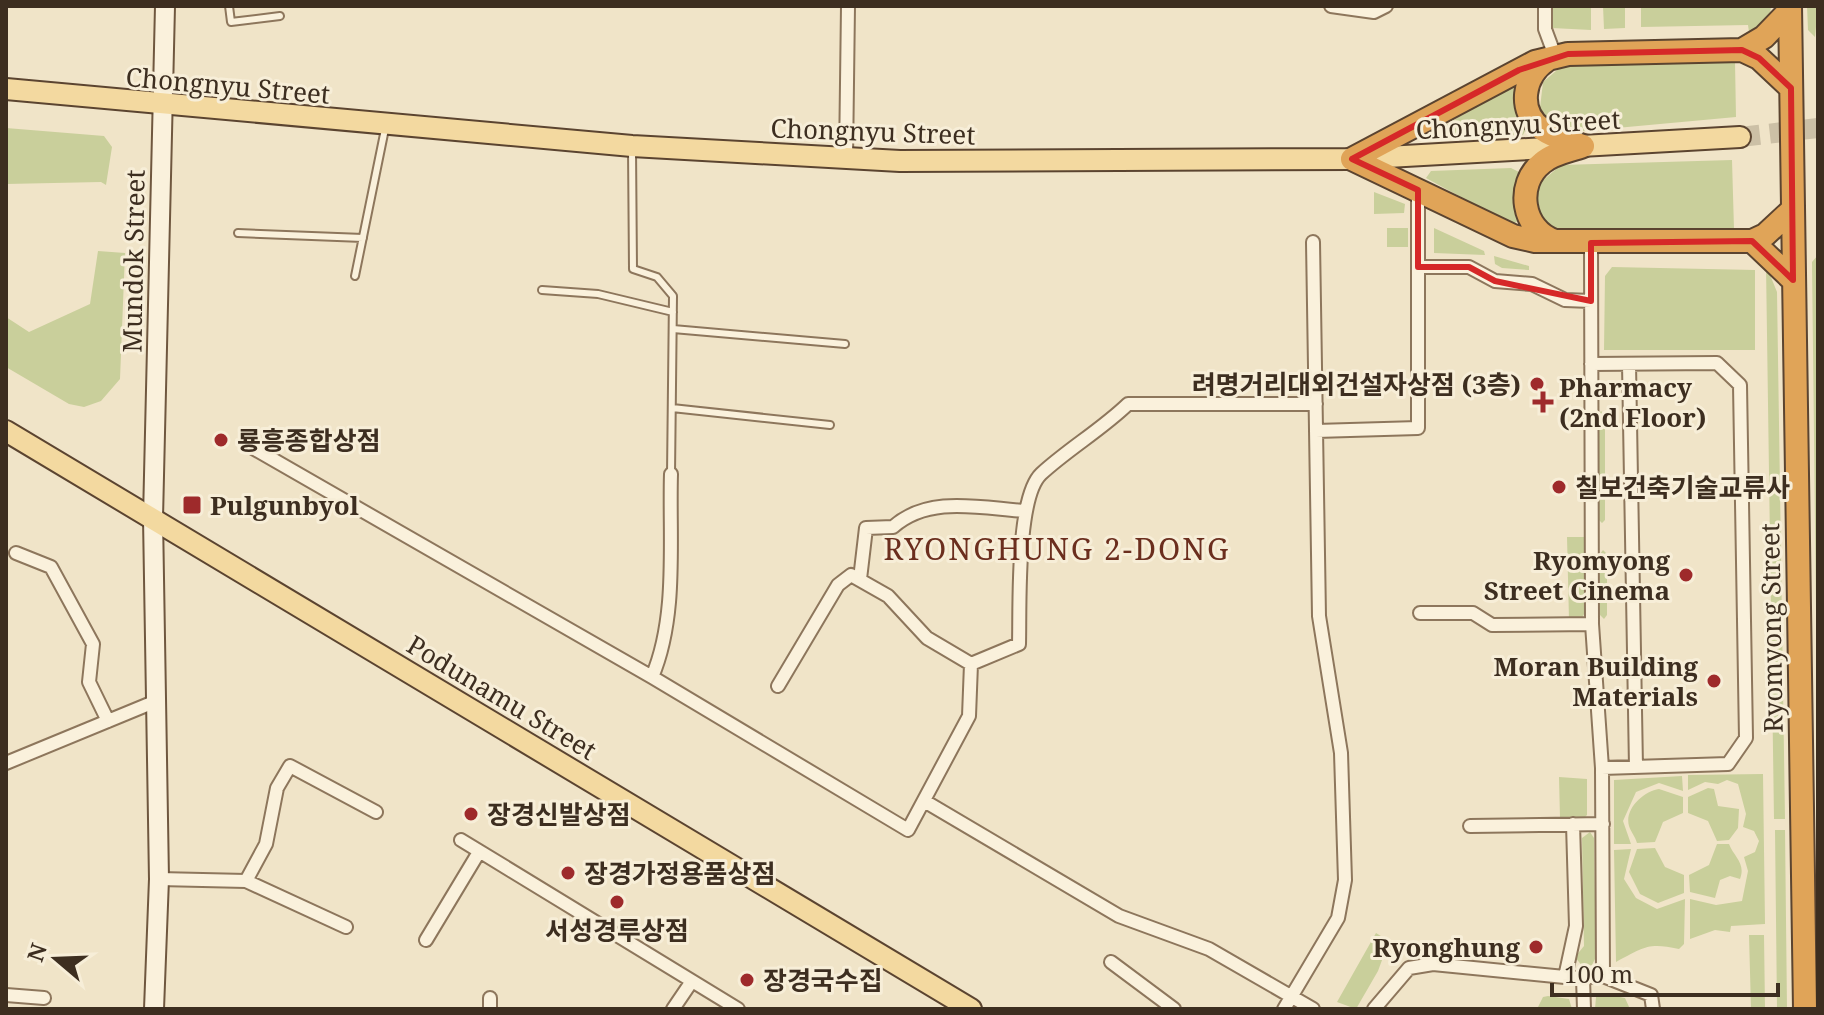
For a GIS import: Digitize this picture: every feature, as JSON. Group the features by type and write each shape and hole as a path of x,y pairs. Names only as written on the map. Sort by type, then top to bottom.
{"highway":[{"path":"1742,50 1764,37 1790,8"},
{"name":"Ryomyong Street","path":"1790,8 1805,1009"},
{"path":"1352,159 1527,66 1555,56 1742,50 1759,58 1791,88"},
{"path":"1555,56 1534,71 1528,83 1528,109 1543,130 1583,146"},
{"path":"1563,244 1536,229 1528,215 1526,186 1542,162 1583,146"},
{"path":"1352,159 1513,236 1563,244 1752,241 1765,235 1792,210"},
{"path":"1752,241 1793,280"}],"main road":[{"name":"Mundok Street","path":"154,1009 159,879 153,518 165,6"},
{"name":"Chongnyu Street","path":"6,89 632,146 846,159 1352,159 1740,137"},
{"name":"Podunamu Street","path":"6,431 971,1009"}],"street":[{"path":"846,159 848,6"},
{"path":"1331,6 1374,12 1386,6"},
{"path":"1545,6 1545,29 1555,56"},
{"path":"1316,431 1418,428 1418,190"},
{"path":"1284,1009 1338,918 1345,880 1341,753 1319,616 1313,242"},
{"path":"1591,243 1592,624 1602,768 1603,976"},
{"path":"1418,267 1469,267 1495,281 1532,284 1565,300 1591,301"},
{"path":"1591,364 1717,363 1740,385 1746,738 1728,764 1602,768"},
{"path":"1629,364 1636,767"},
{"path":"971,664 1019,644 1025,511 1038,477 1099,432 1128,404 1316,404"},
{"path":"253,448 652,677 908,830 926,802 969,716 971,664"},
{"path":"652,677 663,652 667,625 671,474"},
{"path":"860,579 866,528 893,527 907,515 926,507 1025,511"},
{"path":"16,553 51,567 93,644 89,682 108,721"},
{"path":"778,686 838,585 851,575 888,596 927,638 971,664"},
{"path":"1420,613 1473,613 1492,625 1592,624"},
{"path":"6,763 154,702"},
{"path":"246,881 266,844 277,788 290,766 376,812"},
{"path":"926,802 1119,916 1209,949 1313,1009"},
{"path":"1565,977 1576,926 1573,824"},
{"path":"1470,826 1603,824"},
{"path":"461,840 738,1009"},
{"path":"426,940 479,852"},
{"path":"159,879 246,881 346,927"},
{"path":"1111,962 1174,1009"},
{"path":"1374,1009 1409,968 1433,964 1565,977 1603,976 1651,995 1653,1009"},
{"path":"1583,978 1584,1009"},
{"path":"673,1009 692,981"},
{"path":"6,995 44,998"}],"lane":[{"path":"229,6 231,22 280,16"},
{"path":"355,276 385,125"},
{"path":"632,146 633,269 657,277 673,296 671,474"},
{"path":"238,233 363,238"},
{"path":"542,290 598,294 673,312"},
{"path":"673,329 845,344"},
{"path":"672,408 830,425"}],"highlighted area":[{"path":"1742,50 1759,58 1791,88 1793,280 1752,241 1591,243 1591,301 1495,281 1469,267 1418,267 1418,190 1352,159 1519,70 1568,54"}],"green space":[{"path":"1552,6 1591,6 1591,30 1552,28"},
{"path":"1603,6 1625,6 1625,28 1604,29"},
{"path":"1641,6 1771,6 1770,15 1754,33 1749,32 1748,25 1641,27"},
{"path":"1807,6 1818,6 1815,37 1808,30"},
{"path":"1735,62 1736,117 1573,132 1556,128 1540,108 1543,82 1563,65"},
{"path":"1510,84 1517,86 1526,129 1523,135 1435,138 1437,131"},
{"path":"6,128 104,136 112,147 106,185 101,182 6,184"},
{"path":"1732,160 1734,229 1572,233 1547,222 1539,208 1541,182 1561,165"},
{"path":"1511,168 1521,173 1519,220 1512,225 1426,178 1431,171"},
{"path":"1374,192 1405,204 1404,213 1374,214"},
{"path":"1387,228 1408,228 1408,247 1387,247"},
{"path":"1434,228 1484,251 1485,255 1434,253"},
{"path":"98,251 125,253 120,379 101,401 84,407 69,404 6,367 6,317 29,332 90,304"},
{"path":"1818,255 1818,787 1812,262"},
{"path":"1494,256 1529,266 1529,270 1502,268 1495,264"},
{"path":"1766,265 1777,292 1785,819 1774,819"},
{"path":"1612,267 1755,270 1755,350 1604,350 1605,276"},
{"path":"1601,411 1605,415 1605,520 1602,523 1599,520 1598,415"},
{"path":"1567,537 1586,537 1587,608 1582,618 1569,620"},
{"path":"1603,550 1607,554 1607,615 1604,619 1600,615 1600,554"},
{"path":"1763,774 1765,924 1731,926 1730,932 1715,930 1690,939 1690,899 1716,905 1742,901 1748,871 1744,857 1755,852 1759,841 1754,831 1743,827 1746,814 1738,784 1727,780 1718,784 1705,782 1688,790 1688,775"},
{"path":"1682,776 1683,791 1659,783 1636,792 1623,821 1631,844 1614,844 1614,780"},
{"path":"1559,777 1587,779 1587,815 1584,818 1560,818"},
{"path":"1708,788 1714,789 1718,806 1739,809 1738,828 1729,840 1717,841 1708,821 1688,813 1688,797"},
{"path":"1659,789 1683,797 1683,813 1663,822 1655,842 1637,843 1629,826 1629,813 1642,797"},
{"path":"1775,830 1785,830 1787,1009 1777,1009"},
{"path":"1590,832 1594,838 1596,957 1592,965 1583,967 1575,957 1584,946 1582,838"},
{"path":"1717,844 1729,844 1740,864 1740,879 1730,876 1720,880 1715,898 1690,892 1689,875 1709,865"},
{"path":"1655,848 1665,867 1684,875 1684,893 1658,903 1640,894 1629,872 1637,849"},
{"path":"1631,849 1624,879 1636,898 1657,909 1685,899 1684,944 1679,949 1646,948 1616,962 1614,850"},
{"path":"1376,933 1389,941 1378,971 1356,1009 1337,1002"},
{"path":"1749,935 1764,935 1765,1009 1751,1009"},
{"path":"1605,994 1625,998 1630,1009 1595,1009 1596,997"},
{"path":"1543,997 1569,999 1572,1009 1537,1009"}],"tunnel":[{"path":"1740,137 1818,128"}],"place":[{"name":"려명거리대외건설자상점 (3층)","path":"1537,384"},
{"name":"Pharmacy (2nd Floor)","path":"1543,402"},
{"name":"룡흥종합상점","path":"221,440"},
{"name":"칠보건축기술교류사","path":"1559,487"},
{"name":"Pulgunbyol","path":"192,505"},
{"name":"Ryomyong Street Cinema","path":"1686,575"},
{"name":"Moran Building Materials","path":"1714,681"},
{"name":"장경신발상점","path":"471,814"},
{"name":"장경가정용품상점","path":"568,873"},
{"name":"서성경루상점","path":"617,902"},
{"name":"Ryonghung","path":"1536,947"},
{"name":"장경국수집","path":"747,980"}],"district":[{"name":"RYONGHUNG 2-DONG","path":"1057,548"}]}
